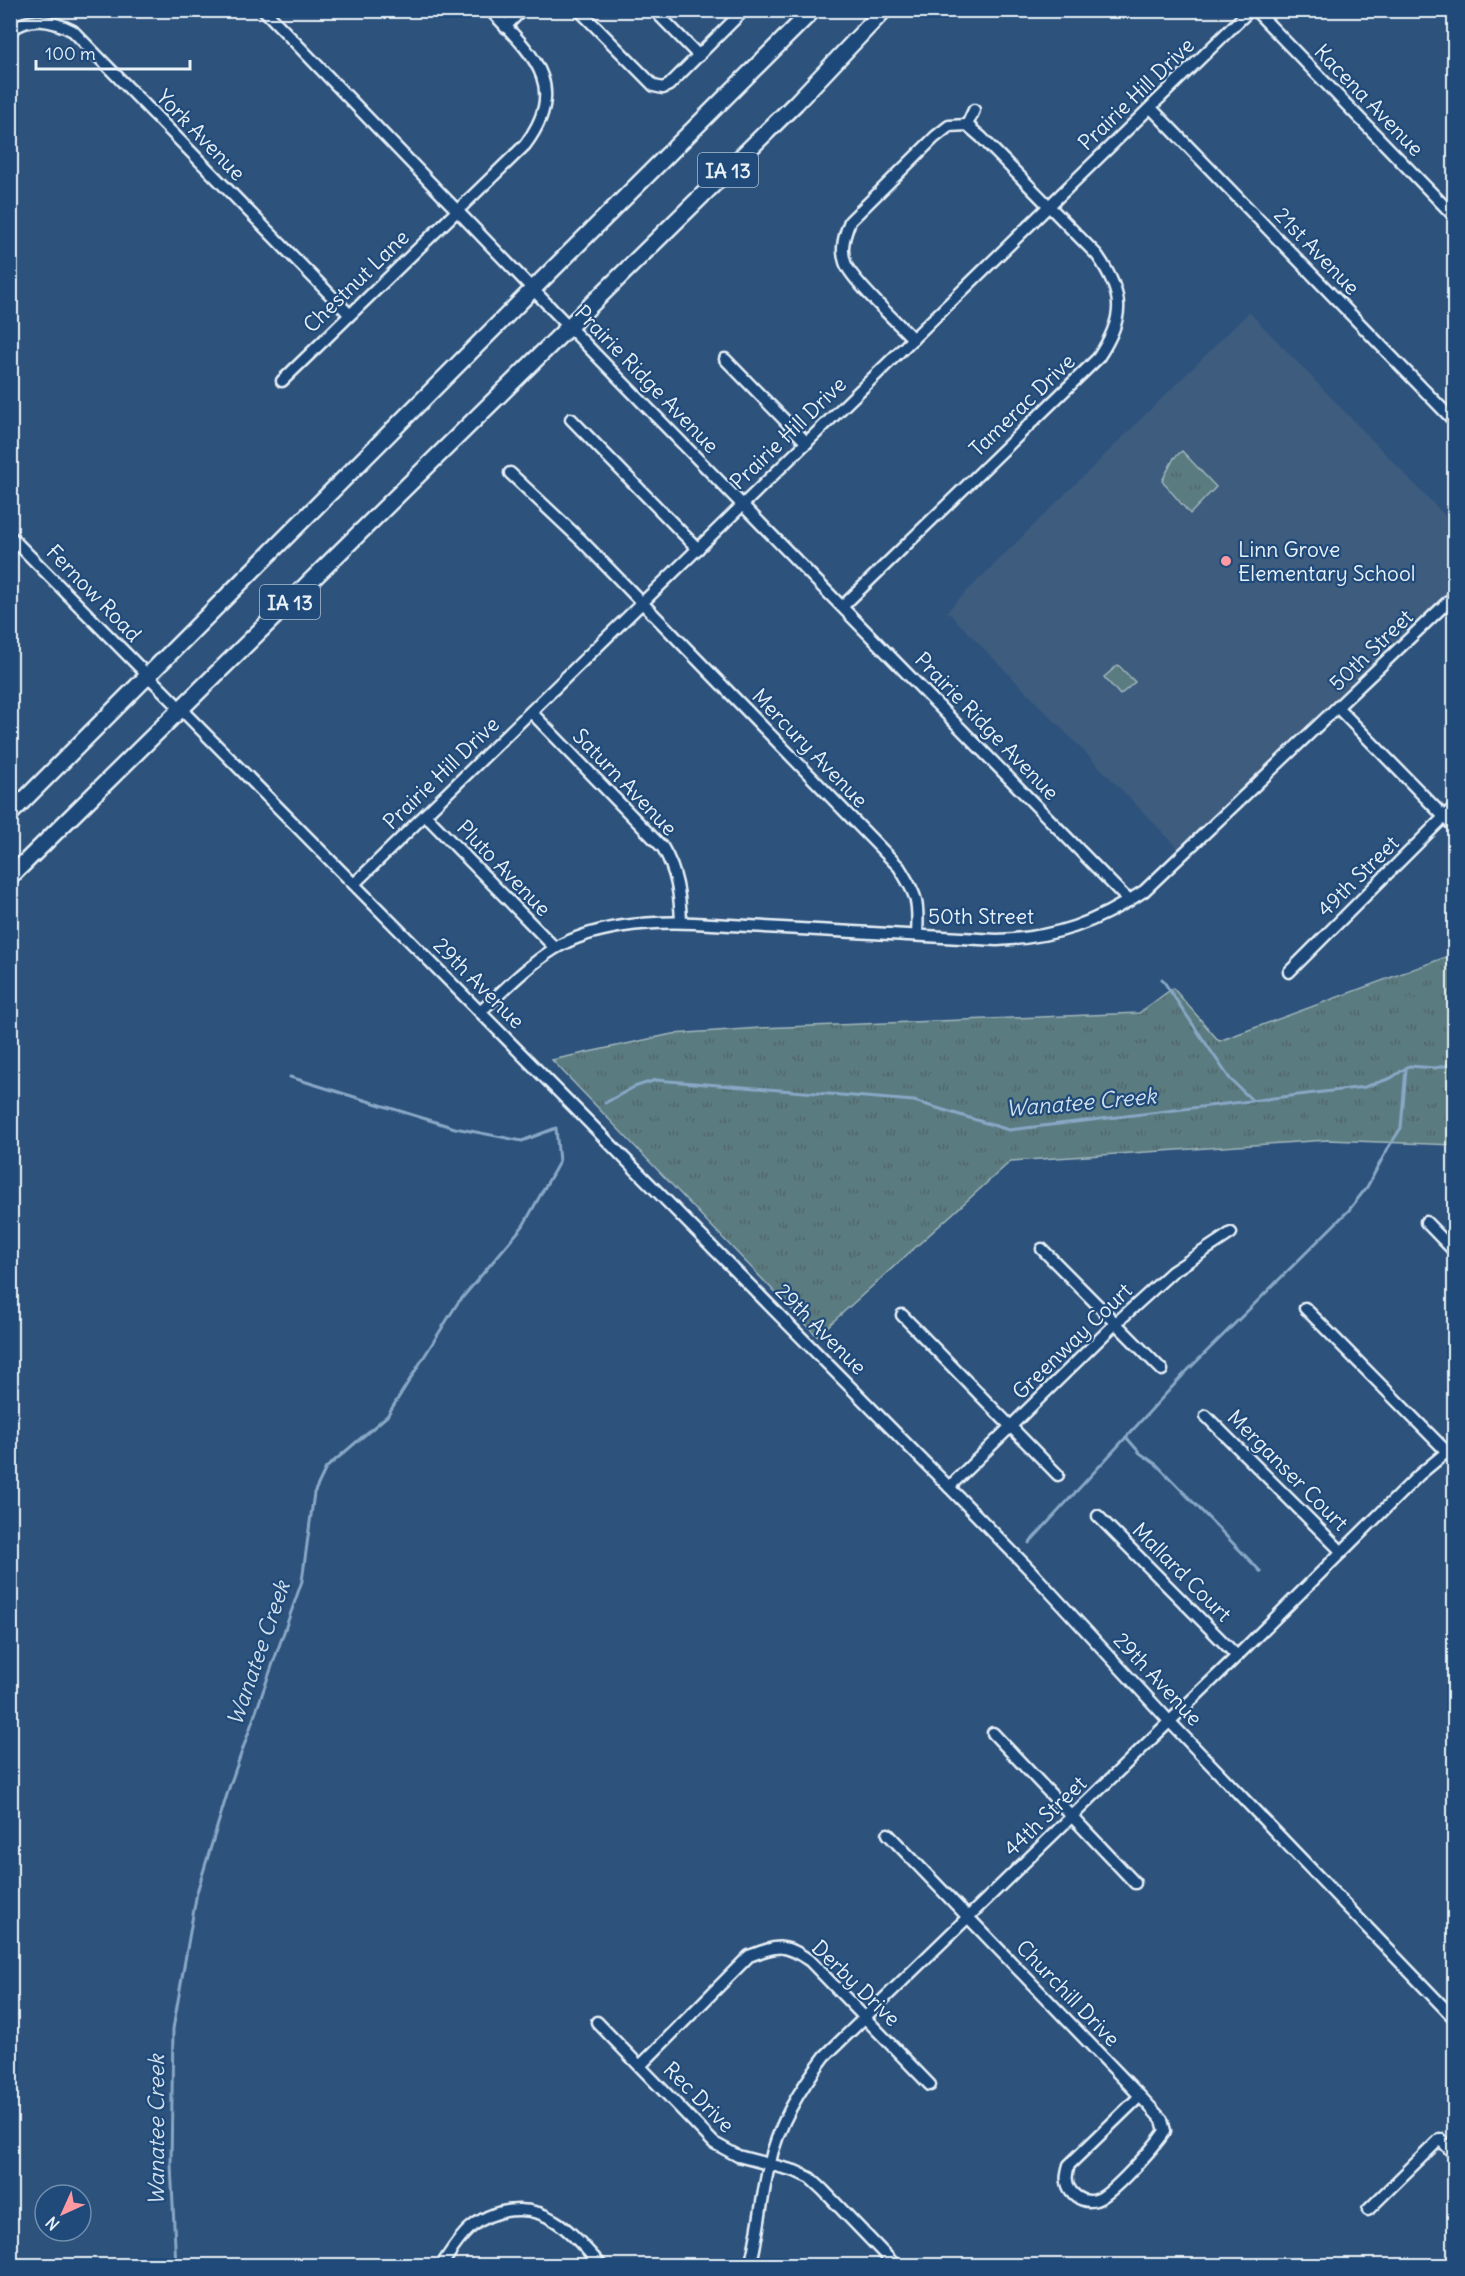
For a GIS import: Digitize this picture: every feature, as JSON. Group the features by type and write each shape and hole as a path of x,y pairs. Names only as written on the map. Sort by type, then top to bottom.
{"highway":[{"name":"IA 13","path":"10,814 813,10"},
{"name":"IA 13","path":"10,877 796,103 884,10"}],"street":[{"name":"Prairie Ridge Avenue","path":"264,10 532,289 1129,901"},
{"name":"Chestnut Lane","path":"282,381 525,145 538,128 546,97 542,75 533,56 490,10"},
{"path":"506,27 522,10"},
{"path":"579,10 654,86 663,88 669,86 699,56 736,13"},
{"path":"654,10 699,56"},
{"name":"Prairie Hill Drive","path":"354,884 1250,10"},
{"name":"Kacena Avenue","path":"1255,10 1455,216"},
{"name":"York Avenue","path":"10,31 34,20 55,22 73,31 349,314"},
{"name":"21st Avenue","path":"1151,108 1455,421"},
{"path":"914,339 856,279 845,263 843,239 850,221 935,137 949,126 967,126 974,110"},
{"name":"Tamerac Drive","path":"843,606 1098,358 1119,318 1118,295 1109,272 1097,255 981,137 967,126"},
{"path":"725,359 807,443"},
{"path":"571,419 698,549"},
{"name":"Mercury Avenue","path":"510,474 581,540 899,867 915,892 919,912 917,935"},
{"name":"Fernow Road","path":"10,536 149,677"},
{"name":"50th Street","path":"480,1012 525,971 555,948 581,936 647,922 997,940 1030,939 1088,922 1144,891 1455,596"},
{"name":"29th Avenue","path":"149,677 1030,1570 1170,1722 1455,2018"},
{"path":"1338,708 1455,827"},
{"name":"Saturn Avenue","path":"531,712 663,848 674,867 680,895 681,922"},
{"name":"49th Street","path":"1289,972 1455,807"},
{"name":"Pluto Avenue","path":"425,815 555,948"},
{"path":"1426,1222 1455,1251"},
{"name":"Greenway Court","path":"949,1487 1115,1324 1172,1272 1231,1233"},
{"path":"1042,1249 1162,1370"},
{"path":"1305,1308 1452,1452"},
{"path":"902,1315 1058,1475"},
{"name":"Merganser Court","path":"1206,1416 1342,1552"},
{"name":"44th Street","path":"750,2265 769,2164 786,2115 803,2086 825,2056 1342,1552 1452,1452"},
{"name":"Mallard Court","path":"1098,1516 1237,1656"},
{"path":"993,1733 1135,1883"},
{"name":"Churchill Drive","path":"888,1834 969,1917 1140,2096 1162,2120 1165,2132 1160,2139 1108,2193 1098,2200 1086,2201 1075,2196 1068,2187 1065,2176 1070,2165 1140,2096"},
{"name":"Derby Drive","path":"640,2066 749,1956 773,1947 791,1949 810,1961 930,2085"},
{"name":"Rec Drive","path":"597,2022 714,2143 738,2156 795,2171 810,2178 896,2265"},
{"path":"1368,2210 1440,2139 1455,2154"},
{"path":"441,2265 461,2238 476,2223 499,2212 519,2210 538,2212 556,2221 602,2265"}],"shaded area":[{"name":"Linn Grove Elementary School","path":"1249,312 1454,525 1454,596 1184,854 947,611"}],"green space":[{"path":"1182,451 1216,487 1190,514 1162,481 1174,458"},
{"path":"1118,665 1135,682 1120,695 1104,677"},
{"path":"1454,954 1454,1145 1328,1140 1011,1161 817,1336 552,1060 672,1034 760,1028 1139,1013 1173,988 1219,1041"}],"waterway":[{"path":"1162,979 1230,1079 1252,1100"},
{"name":"Wanatee Creek","path":"605,1103 634,1087 656,1080 914,1101 1009,1130 1365,1087 1391,1078 1409,1066 1435,1068 1454,1064"},
{"path":"1029,1543 1185,1373 1349,1210 1367,1187 1401,1128 1406,1069"},
{"name":"Wanatee Creek","path":"176,2266 171,2164 173,2029 197,1892 229,1788 302,1581 314,1493 326,1468 387,1416 457,1304 523,1226 559,1162 556,1128 522,1141 455,1128 290,1077"},
{"path":"1126,1437 1140,1453 1157,1465 1261,1572"}],"place":[{"name":"Linn Grove Elementary School","path":"1226,561"}]}
